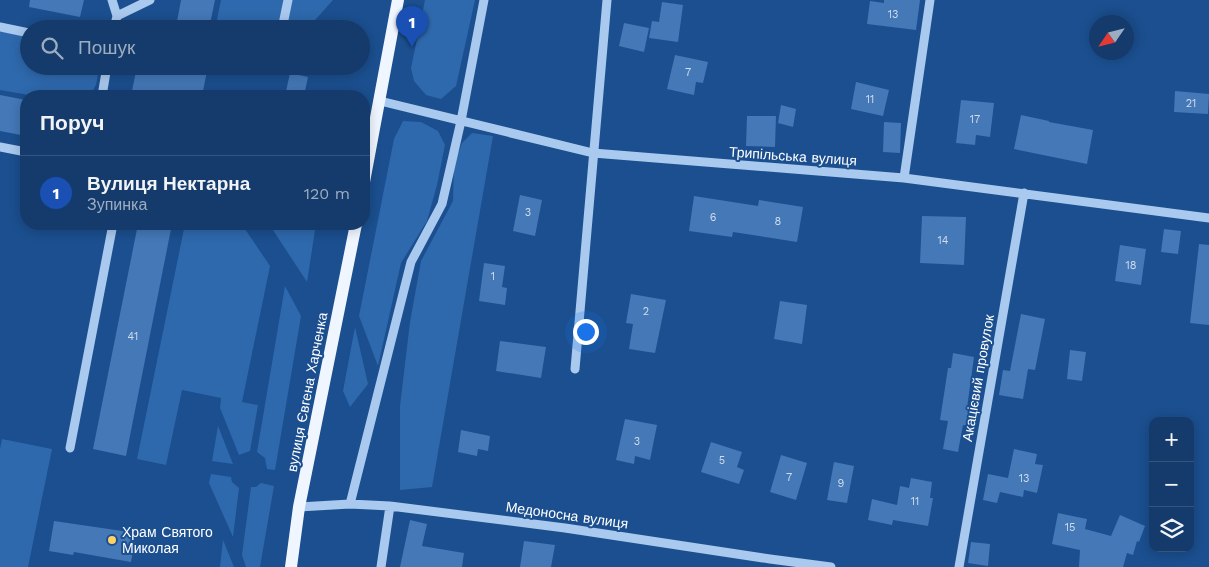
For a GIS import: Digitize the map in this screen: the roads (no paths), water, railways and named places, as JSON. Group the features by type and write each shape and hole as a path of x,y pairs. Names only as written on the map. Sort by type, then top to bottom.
{"main road":[{"path":"370,152 398,0"},
{"name":"вулиця Євгена Харченка","path":"291,567 299,507 355,230"}],"street":[{"path":"112,0 117,16 116,20"},
{"path":"117,16 150,0"},
{"path":"284,20 288,0"},
{"path":"350,504 411,262 442,204 461,121 484,0"},
{"path":"575,369 607,0"},
{"path":"904,178 930,0"},
{"path":"0,27 20,31"},
{"path":"103,90 106,75"},
{"name":"Трипільська вулиця","path":"380,101 593,153 904,178 1209,218"},
{"path":"0,147 20,151"},
{"name":"Акацієвий провулок","path":"959,567 1024,193"},
{"path":"70,448 112,230"},
{"name":"Медоносна вулиця","path":"299,507 350,504 390,506 565,528 831,567"},
{"path":"381,567 390,506"}],"place":[{"name":"Вулиця Нектарна","path":"412,47"},
{"name":"Храм Святого Миколая","path":"112,540"}]}
